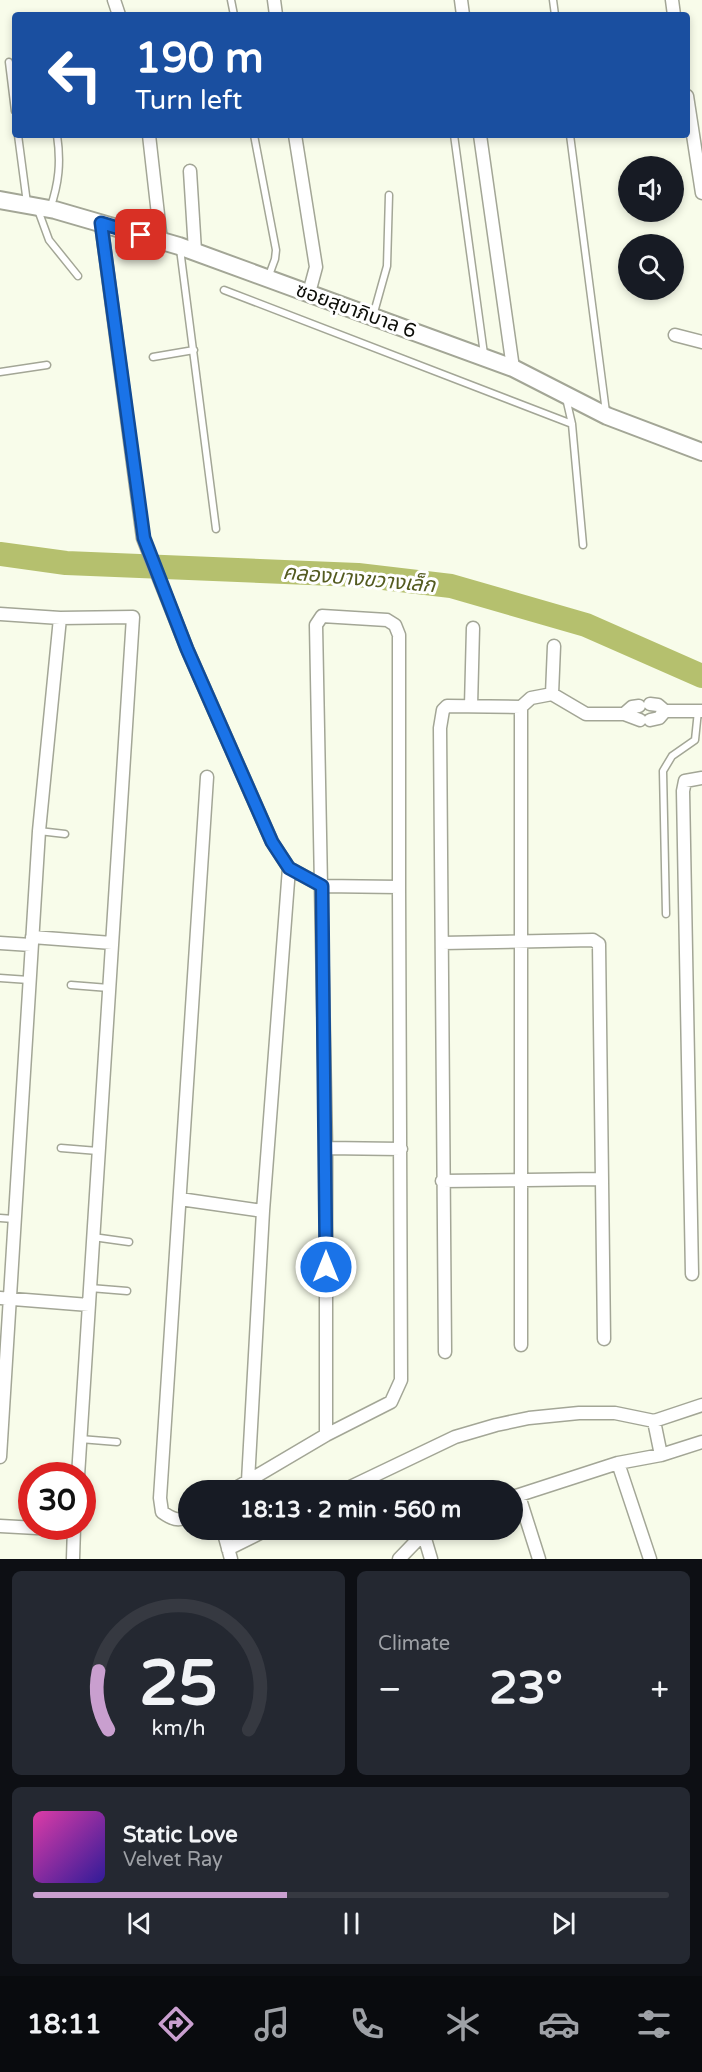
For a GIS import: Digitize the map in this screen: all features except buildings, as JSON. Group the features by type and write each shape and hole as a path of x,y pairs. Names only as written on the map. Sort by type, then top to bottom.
{"street":[{"path":"690,115 702,193"},
{"path":"149,138 161,241"},
{"path":"295,138 316,267 309,293"},
{"path":"480,138 513,368"},
{"path":"187,248 190,171"},
{"name":"ซอยสุขาภิบาล 6","path":"0,200 101,223 187,248 513,368 607,416 702,452"},
{"path":"101,223 144,538 165,597 272,842 289,868 322,886 399,887"},
{"path":"675,334 702,342"},
{"path":"0,614 60,618 133,616 79,1462"},
{"path":"250,1480 326,1435 391,1402 401,1380 399,635 395,625 387,620 332,615 322,616 316,625 326,1148 326,1435"},
{"path":"0,1456 4,1298 14,1219 39,831 60,618"},
{"path":"471,706 473,628"},
{"path":"552,693 554,646"},
{"path":"445,1352 440,728 443,710 447,706 521,707 531,698 552,693 586,714 624,714 645,720 659,718 665,711"},
{"path":"624,714 632,707 644,705 658,705 665,711 700,711"},
{"path":"521,707 521,1345"},
{"path":"178,1520 171,1519 162,1512 160,1498 207,777"},
{"path":"692,1274 683,791 685,781 702,778"},
{"path":"248,1480 263,1211 289,868"},
{"path":"442,942 593,940 600,947 600,1179 604,1339"},
{"path":"0,943 32,941 112,943"},
{"path":"326,1148 401,1149"},
{"path":"442,1180 600,1179"},
{"path":"180,1199 263,1211"},
{"path":"4,1298 89,1305"},
{"path":"365,1480 455,1437 507,1423 579,1413 615,1413 654,1421 702,1405"},
{"path":"654,1421 661,1455"},
{"path":"523,1494 618,1463 661,1455 702,1442"},
{"path":"618,1463 650,1559"},
{"path":"523,1515 539,1559"},
{"path":"0,1526 18,1527"},
{"path":"73,1559 74,1540"},
{"path":"230,1554 251,1540"},
{"path":"399,1559 417,1540"},
{"path":"427,1540 431,1559"}],"lane":[{"path":"9,62 12,86"},
{"path":"19,138 49,240 78,276"},
{"path":"38,207 61,163 57,138"},
{"path":"255,138 276,250 267,278"},
{"path":"454,138 485,358"},
{"path":"570,138 607,416"},
{"path":"373,317 387,266 389,195"},
{"path":"187,248 194,350 216,529"},
{"path":"224,290 572,424"},
{"path":"153,357 194,350"},
{"path":"0,372 47,365"},
{"path":"566,394 572,424 583,545"},
{"path":"666,914 663,771 672,756 695,740 700,711"},
{"path":"39,831 65,834"},
{"path":"0,978 29,980"},
{"path":"71,985 109,988"},
{"path":"61,1148 98,1150"},
{"path":"0,1218 14,1219"},
{"path":"93,1237 129,1242"},
{"path":"90,1288 128,1291"},
{"path":"80,1439 117,1442"}],"waterway":[{"name":"คลองบางขวางเล็ก","path":"0,554 66,563 358,575 451,586 586,625 702,676"}],"route":[{"path":"141,235 101,223 121,386 144,538 165,597 272,842 289,868 322,886 326,1267"}]}
